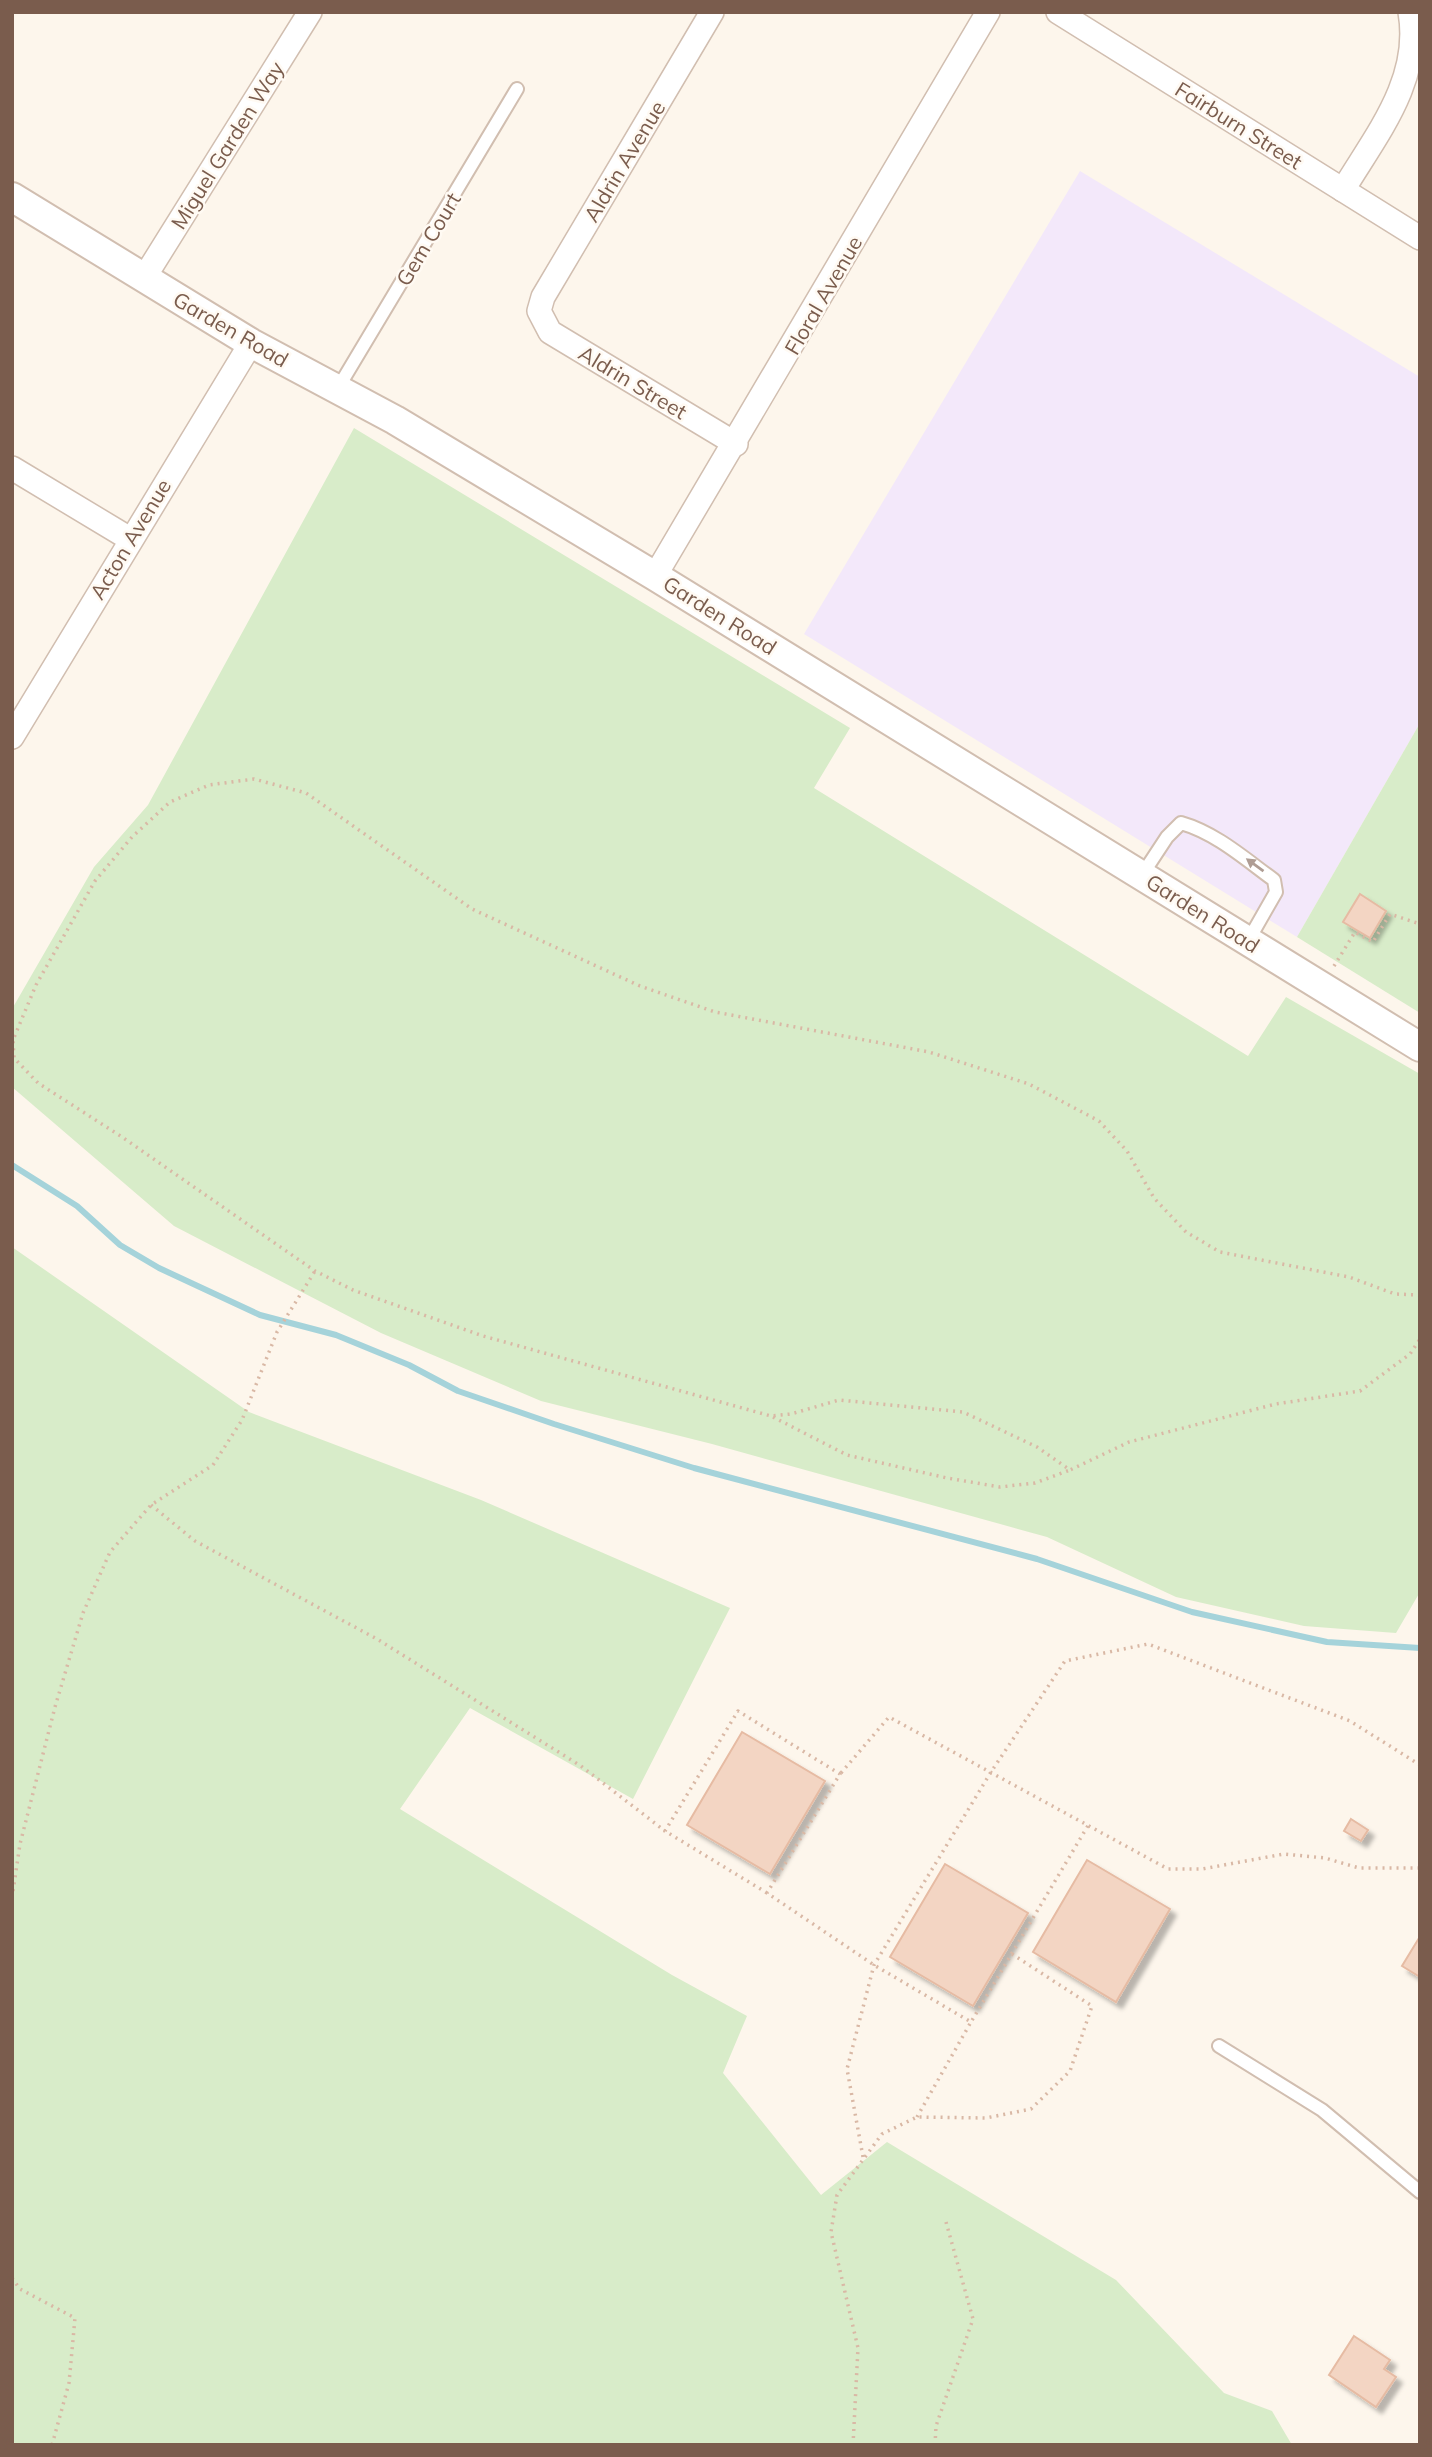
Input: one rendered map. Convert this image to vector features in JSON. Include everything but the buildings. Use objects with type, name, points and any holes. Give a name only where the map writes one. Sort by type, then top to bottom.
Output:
[{"type":"street","name":"Miguel Garden Way","points":[[144,278],[310,12]]},
{"type":"street","name":"Aldrin Avenue","points":[[539,311],[547,290],[712,12]]},
{"type":"street","name":"Floral Avenue","points":[[655,576],[736,444],[988,12]]},
{"type":"street","name":"Fairburn Street","points":[[1058,12],[1420,238]]},
{"type":"street","points":[[1343,190],[1400,93],[1408,72],[1413,41],[1410,12]]},
{"type":"street","name":"Garden Road","points":[[12,197],[251,343],[338,388],[655,576],[1420,1047]]},
{"type":"street","name":"Aldrin Street","points":[[539,311],[551,332],[736,444]]},
{"type":"street","name":"Acton Avenue","points":[[13,735],[251,343]]},
{"type":"street","points":[[12,468],[130,539]]},
{"type":"lane","name":"Gem Court","points":[[338,388],[517,89]]},
{"type":"lane","points":[[1142,876],[1167,837],[1181,823],[1196,827],[1226,845],[1274,880],[1276,892],[1248,941]]},
{"type":"lane","points":[[1219,2046],[1322,2110],[1420,2192]]},
{"type":"path","points":[[1420,1295],[1395,1294],[1349,1277],[1220,1252],[1186,1231],[1154,1198],[1127,1152],[1099,1121],[1029,1084],[929,1052],[715,1012],[640,986],[472,909],[306,793],[254,779],[209,785],[170,802],[132,837],[95,881],[36,985],[13,1040],[13,1058],[38,1083],[122,1137],[315,1271],[353,1290],[483,1336],[771,1416],[847,1455],[947,1478],[1000,1487],[1035,1483],[1129,1442],[1276,1404],[1360,1391],[1410,1354],[1420,1339]]},
{"type":"path","points":[[1321,986],[1355,932],[1373,942],[1390,914],[1420,924]]},
{"type":"path","points":[[12,1898],[20,1844],[83,1613],[110,1552],[151,1505],[213,1465],[242,1420],[277,1332],[315,1271]]},
{"type":"path","points":[[771,1416],[791,1414],[839,1399],[963,1412],[1037,1447],[1070,1470]]},
{"type":"path","points":[[151,1505],[195,1541],[377,1639],[582,1766],[665,1831],[767,1893],[874,1965],[971,2022]]},
{"type":"path","points":[[863,2157],[848,2070],[874,1965],[991,1772],[1065,1661],[1148,1644],[1350,1721],[1420,1765]]},
{"type":"path","points":[[665,1831],[738,1711],[840,1773]]},
{"type":"path","points":[[767,1893],[840,1773],[889,1717],[1168,1869],[1202,1869],[1284,1854],[1325,1858],[1359,1868],[1420,1868]]},
{"type":"path","points":[[917,2117],[1089,1824]]},
{"type":"path","points":[[853,2445],[858,2348],[831,2232],[837,2195],[882,2134],[917,2117],[986,2118],[1031,2109],[1070,2071],[1087,2030],[1093,2006],[1012,1954]]},
{"type":"path","points":[[935,2445],[936,2426],[973,2319],[946,2222]]},
{"type":"path","points":[[12,2278],[20,2289],[75,2318],[69,2383],[52,2445]]},
{"type":"shaded area","points":[[1080,171],[1420,377],[1420,723],[1297,937],[804,634]]},
{"type":"green space","points":[[354,428],[850,728],[814,788],[1248,1056],[1286,997],[1420,1074],[1420,1592],[1396,1633],[1304,1626],[1176,1597],[1047,1537],[712,1444],[541,1401],[381,1333],[174,1226],[12,1087],[12,1009],[94,867],[148,805]]},
{"type":"green space","points":[[1420,723],[1420,1013],[1297,937]]},
{"type":"green space","points":[[12,1247],[249,1412],[481,1500],[730,1608],[633,1799],[470,1708],[400,1809],[672,1975],[747,2016],[723,2073],[821,2195],[887,2142],[1116,2280],[1224,2393],[1272,2411],[1292,2445],[12,2445]]},
{"type":"waterway","points":[[12,1165],[77,1206],[120,1245],[159,1268],[260,1315],[336,1335],[409,1365],[458,1391],[554,1424],[694,1468],[1037,1559],[1192,1612],[1327,1642],[1420,1648]]}]
